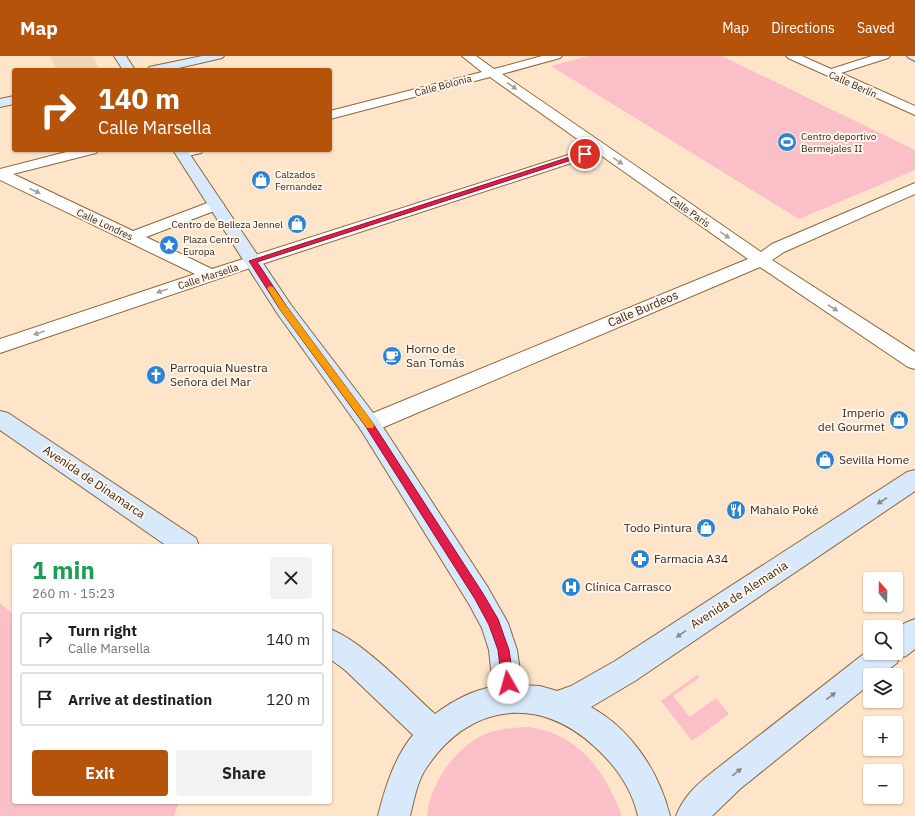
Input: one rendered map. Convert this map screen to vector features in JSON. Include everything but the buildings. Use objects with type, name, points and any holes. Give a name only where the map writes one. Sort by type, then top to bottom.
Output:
[{"type":"main road","points":[[120,56],[128,68]]},
{"type":"main road","points":[[162,68],[218,56]]},
{"type":"main road","points":[[0,103],[12,100]]},
{"type":"main road","points":[[187,152],[216,205],[252,261],[284,309],[369,424],[494,623],[503,650],[510,698]]},
{"type":"main road","name":"Avenida de Dinamarca","points":[[0,418],[184,544]]},
{"type":"main road","name":"Avenida de Alemania","points":[[560,705],[579,698],[625,671],[915,479]]},
{"type":"main road","points":[[903,641],[915,632]]},
{"type":"main road","points":[[332,643],[355,660],[434,734]]},
{"type":"main road","points":[[692,816],[708,797],[730,778],[800,720],[878,660]]},
{"type":"main road","points":[[394,816],[403,785],[416,757],[434,734],[451,720],[469,709],[489,702],[510,698],[543,700],[560,705],[584,717],[606,734],[625,756],[641,781],[654,816]]},
{"type":"street","name":"Calle París","points":[[468,56],[761,260],[915,362]]},
{"type":"street","name":"Calle Bolonia","points":[[332,114],[556,56]]},
{"type":"street","name":"Calle Berlín","points":[[792,56],[915,112]]},
{"type":"street","points":[[830,73],[884,56]]},
{"type":"street","name":"Calle Marsella","points":[[0,346],[211,274],[600,149]]},
{"type":"street","points":[[0,174],[83,152]]},
{"type":"street","name":"Calle Londres","points":[[0,174],[211,274]]},
{"type":"street","name":"Calle Burdeos","points":[[369,424],[761,260],[778,248],[915,188]]},
{"type":"street","points":[[132,237],[216,205]]},
{"type":"shaded area","points":[[50,56],[92,56],[99,68],[55,68]]},
{"type":"shaded area","name":"Centro deportivo Bermejales II","points":[[588,56],[722,56],[915,150],[915,170],[799,219],[551,66]]},
{"type":"shaded area","points":[[0,603],[12,613],[12,804],[178,804],[174,816],[0,816]]},
{"type":"shaded area","points":[[697,675],[699,678],[673,696],[690,717],[716,698],[729,714],[692,741],[661,701]]},
{"type":"shaded area","points":[[529,727],[553,733],[566,740],[587,757],[604,778],[622,816],[427,816],[429,804],[438,780],[445,769],[463,749],[483,735],[494,731]]},
{"type":"slow traffic","points":[[270,288],[370,426]]},
{"type":"place","name":"Centro deportivo Bermejales II","points":[[787,142]]},
{"type":"place","name":"Calzados Fernandez","points":[[261,180]]},
{"type":"place","name":"Centro de Belleza Jennel","points":[[297,224]]},
{"type":"place","name":"Plaza Centro Europa","points":[[169,245]]},
{"type":"place","name":"Horno de San Tomás","points":[[392,356]]},
{"type":"place","name":"Parroquia Nuestra Señora del Mar","points":[[156,375]]},
{"type":"place","name":"Imperio del Gourmet","points":[[899,420]]},
{"type":"place","name":"Sevilla Home","points":[[825,460]]},
{"type":"place","name":"Mahalo Poké","points":[[736,510]]},
{"type":"place","name":"Todo Pintura","points":[[706,528]]},
{"type":"place","name":"Farmacia A34","points":[[640,559]]},
{"type":"place","name":"Clínica Carrasco","points":[[571,587]]},
{"type":"route","points":[[508,683],[503,650],[494,623],[478,596],[369,424],[284,309],[252,261],[585,154]]}]
